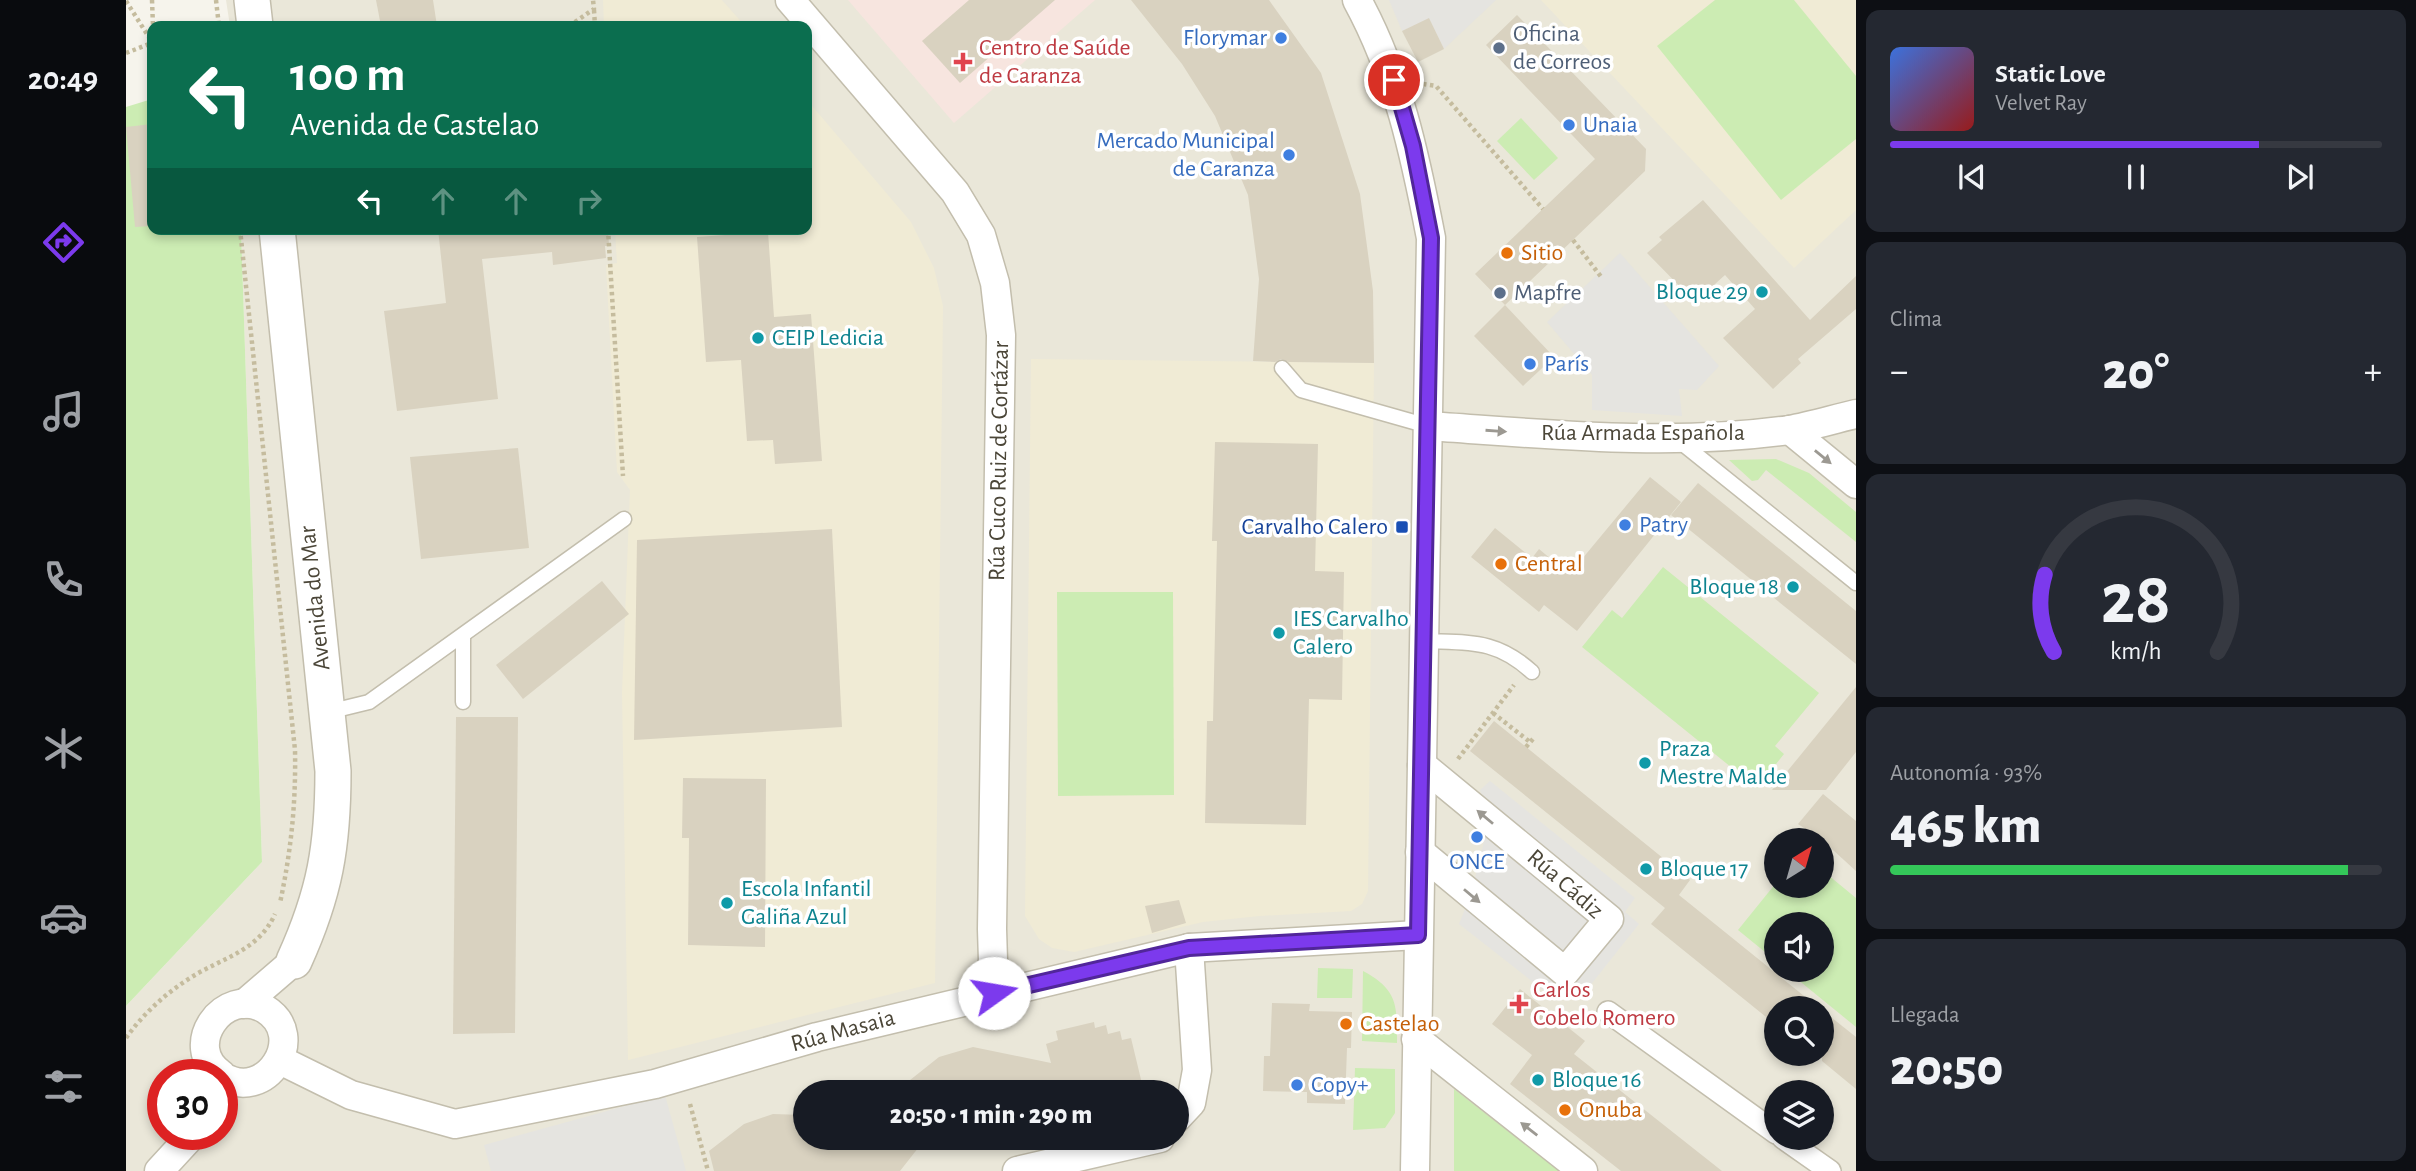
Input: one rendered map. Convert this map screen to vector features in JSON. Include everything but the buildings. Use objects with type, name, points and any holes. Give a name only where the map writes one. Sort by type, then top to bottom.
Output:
[{"type":"street","points":[[252,0],[254,21]]},
{"type":"street","name":"Rúa Cuco Ruiz de Cortázar","points":[[790,0],[808,21]]},
{"type":"street","points":[[1357,0],[1394,80],[1413,146],[1431,238],[1424,641],[1432,773],[1420,852],[1415,1171]]},
{"type":"street","name":"Rúa Cuco Ruiz de Cortázar","points":[[812,26],[955,192],[981,235],[995,283],[1002,335],[992,929],[994,993]]},
{"type":"street","name":"Avenida do Mar","points":[[277,235],[332,771],[329,860],[314,916],[294,961],[278,1023]]},
{"type":"street","name":"Rúa Armada Española","points":[[1428,426],[1675,437],[1790,430],[1856,414]]},
{"type":"street","points":[[1790,430],[1856,484]]},
{"type":"street","name":"Rúa Cádiz","points":[[1420,852],[1565,972],[1609,919],[1432,773]]},
{"type":"street","name":"Rúa Masaia","points":[[280,1060],[351,1095],[455,1124],[682,1076],[817,1037],[1189,948],[1418,935]]},
{"type":"street","points":[[1189,948],[1197,1070],[1189,1105]]},
{"type":"street","name":"Avenida do Mar","points":[[244,1004],[294,961]]},
{"type":"street","points":[[211,1059],[205,1047],[211,1022],[231,1006],[244,1004],[264,1009],[278,1023],[284,1047],[280,1060],[263,1078],[238,1079]]},
{"type":"street","points":[[1608,1012],[1764,1124]]},
{"type":"street","points":[[1416,1039],[1583,1171]]},
{"type":"street","points":[[157,1171],[168,1150]]},
{"type":"street","points":[[157,1171],[177,1150]]},
{"type":"street","points":[[1017,1171],[1108,1150]]},
{"type":"street","points":[[1800,1150],[1830,1171]]},
{"type":"lane","points":[[1282,368],[1301,390],[1428,426]]},
{"type":"lane","points":[[1675,437],[1856,583]]},
{"type":"lane","points":[[326,712],[369,702],[463,638],[624,519]]},
{"type":"lane","points":[[463,638],[463,702]]},
{"type":"lane","points":[[1424,641],[1487,643],[1509,653],[1530,670]]},
{"type":"path","points":[[152,0],[153,21]]},
{"type":"path","points":[[216,0],[218,21]]},
{"type":"path","points":[[593,0],[595,21]]},
{"type":"path","points":[[126,1],[147,35]]},
{"type":"path","points":[[576,21],[594,9]]},
{"type":"path","points":[[126,53],[147,45]]},
{"type":"path","points":[[1394,80],[1436,86],[1543,209]]},
{"type":"path","points":[[126,1038],[170,991],[191,977],[240,954],[258,939],[271,924],[279,906],[292,848],[296,798],[295,750],[241,235]]},
{"type":"path","points":[[608,235],[623,476]]},
{"type":"path","points":[[1573,240],[1602,278]]},
{"type":"path","points":[[1432,773],[1493,713],[1530,670]]},
{"type":"path","points":[[1493,713],[1532,740],[1526,747]]},
{"type":"path","points":[[682,1076],[708,1171]]},
{"type":"shaded area","points":[[226,0],[1856,0],[1856,1171],[126,1171],[126,1006],[262,862],[241,235],[812,235],[812,21],[229,21]]},
{"type":"shaded area","points":[[603,0],[722,0],[741,21],[604,21]]},
{"type":"shaded area","name":"Centro de Saúde de Caranza","points":[[848,0],[1095,0],[954,123]]},
{"type":"shaded area","points":[[1389,0],[1496,0],[1444,49],[1429,19],[1402,31]]},
{"type":"shaded area","points":[[1541,0],[1856,0],[1856,210],[1794,268]]},
{"type":"shaded area","points":[[812,106],[911,222],[934,268],[943,306],[935,983],[628,1060],[622,692],[630,490],[617,472],[606,265],[617,263],[615,235],[812,235]]},
{"type":"shaded area","points":[[1620,253],[1719,366],[1697,390],[1679,389],[1682,416],[1592,410],[1592,375],[1547,322]]},
{"type":"shaded area","points":[[1031,359],[1374,363],[1368,891],[1362,904],[1351,911],[1203,922],[1074,952],[1052,948],[1039,939],[1025,916]]},
{"type":"shaded area","points":[[1490,781],[1635,898],[1625,912],[1639,924],[1581,997],[1567,986],[1556,1000],[1459,924],[1471,894],[1489,821],[1480,790]]},
{"type":"shaded area","points":[[665,1095],[686,1171],[491,1171],[484,1145]]},
{"type":"green space","points":[[1715,0],[1794,0],[1856,76],[1856,139],[1781,200],[1657,46]]},
{"type":"green space","points":[[147,101],[147,235],[241,235],[262,862],[126,1006],[126,107]]},
{"type":"green space","points":[[1521,118],[1558,158],[1534,180],[1497,141]]},
{"type":"green space","points":[[1776,459],[1809,473],[1856,512],[1856,542],[1766,470],[1758,480],[1752,481],[1729,460]]},
{"type":"green space","points":[[1663,567],[1819,693],[1775,746],[1784,754],[1757,788],[1582,647],[1612,610],[1622,618]]},
{"type":"green space","points":[[1057,592],[1173,592],[1174,795],[1058,796]]},
{"type":"green space","points":[[1834,880],[1856,898],[1856,1027],[1834,1009],[1834,996],[1818,996],[1801,982],[1834,982],[1834,912],[1764,912],[1764,951],[1738,930],[1764,898],[1834,898]]},
{"type":"green space","points":[[1318,968],[1353,969],[1352,998],[1317,998]]},
{"type":"green space","points":[[1363,971],[1384,985],[1394,1001],[1397,1043],[1362,1041]]},
{"type":"green space","points":[[1355,1068],[1395,1069],[1395,1113],[1385,1128],[1353,1130]]},
{"type":"green space","points":[[1454,1089],[1559,1171],[1454,1171]]},
{"type":"place","name":"Florymar","points":[[1281,38]]},
{"type":"place","name":"Oficina de Correos","points":[[1499,48]]},
{"type":"place","name":"Centro de Saúde de Caranza","points":[[963,62]]},
{"type":"place","name":"Unaia","points":[[1569,125]]},
{"type":"place","name":"Mercado Municipal de Caranza","points":[[1289,155]]},
{"type":"place","name":"Sitio","points":[[1507,253]]},
{"type":"place","name":"Bloque 29","points":[[1762,292]]},
{"type":"place","name":"Mapfre","points":[[1500,293]]},
{"type":"place","name":"CEIP Ledicia","points":[[758,338]]},
{"type":"place","name":"París","points":[[1530,364]]},
{"type":"place","name":"Patry","points":[[1625,525]]},
{"type":"place","name":"Carvalho Calero","points":[[1402,527]]},
{"type":"place","name":"Central","points":[[1501,564]]},
{"type":"place","name":"Bloque 18","points":[[1793,587]]},
{"type":"place","name":"IES Carvalho Calero","points":[[1279,633]]},
{"type":"place","name":"Praza Mestre Malde","points":[[1645,763]]},
{"type":"place","name":"ONCE","points":[[1477,837]]},
{"type":"place","name":"Bloque 17","points":[[1646,869]]},
{"type":"place","name":"Escola Infantil Galiña Azul","points":[[727,903]]},
{"type":"place","name":"Carlos Cobelo Romero","points":[[1519,1004]]},
{"type":"place","name":"Castelao","points":[[1346,1024]]},
{"type":"place","name":"Bloque 16","points":[[1538,1080]]},
{"type":"place","name":"Copy+","points":[[1297,1085]]},
{"type":"place","name":"Onuba","points":[[1565,1110]]},
{"type":"route","points":[[994,993],[1189,948],[1418,935],[1431,238],[1413,146],[1394,80]]}]
